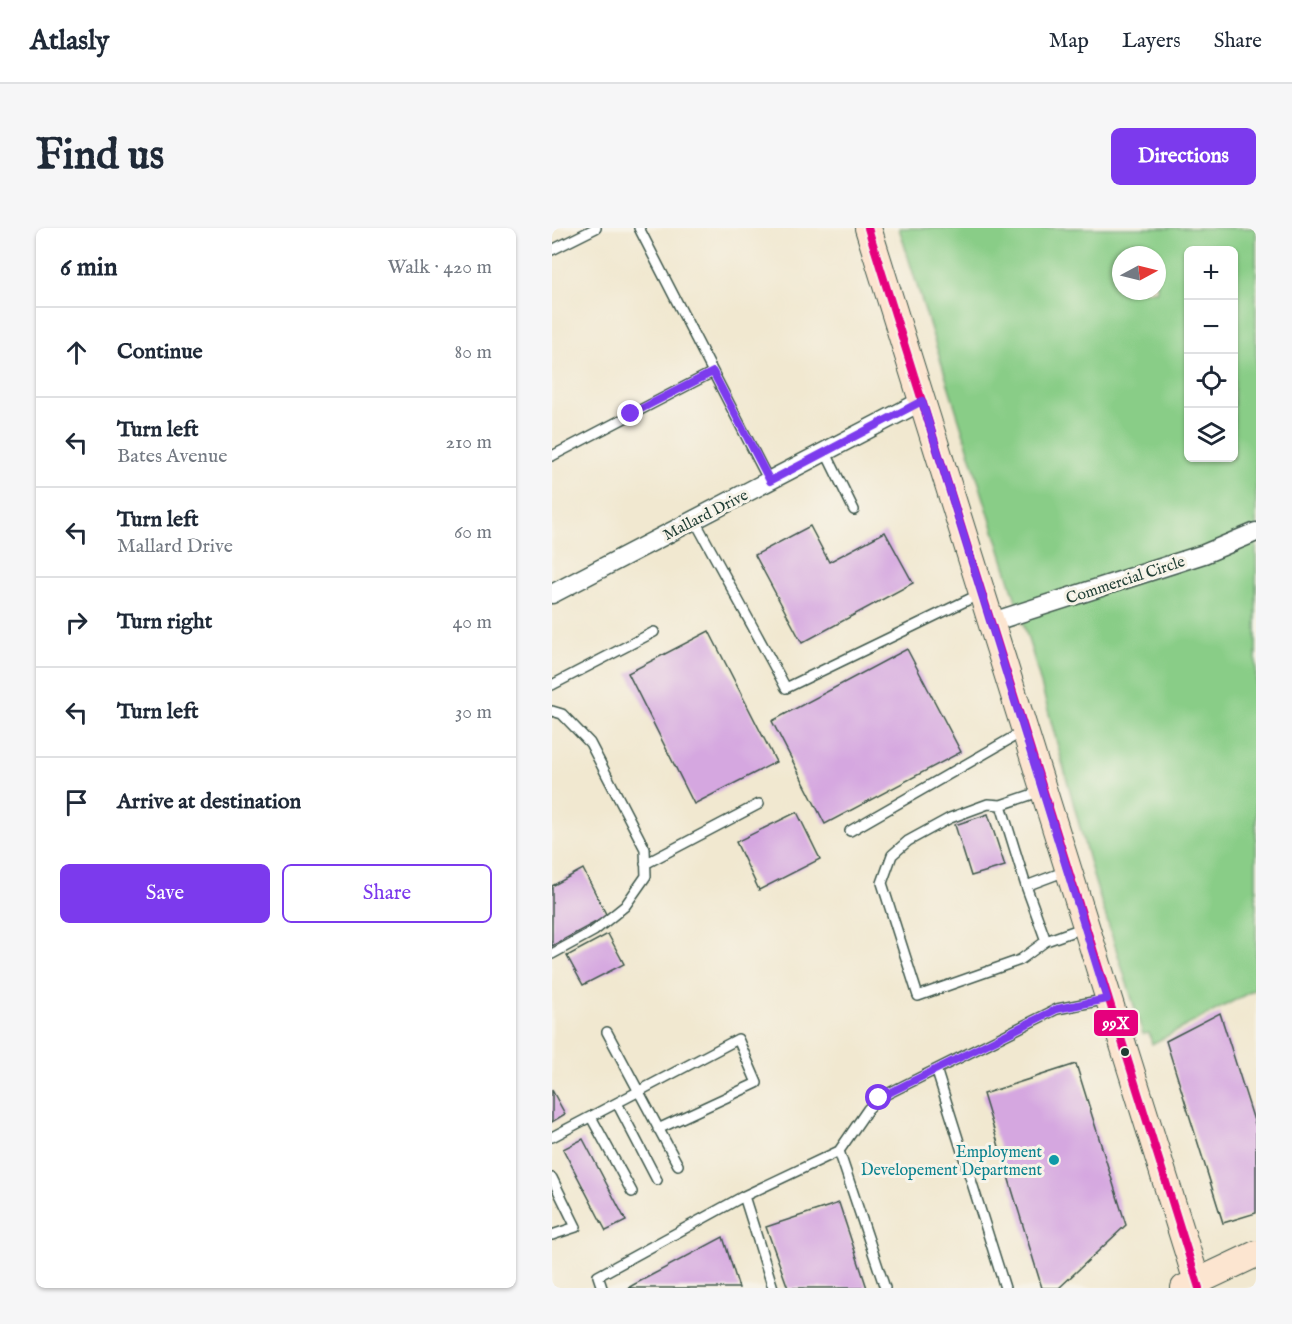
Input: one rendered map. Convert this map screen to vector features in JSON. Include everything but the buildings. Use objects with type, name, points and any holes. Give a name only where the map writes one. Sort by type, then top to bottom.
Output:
[{"type":"street","points":[[868,228],[1045,790],[1067,871],[1193,1286],[1256,1254]]},
{"type":"street","name":"Mallard Drive","points":[[552,594],[922,401]]},
{"type":"street","name":"Commercial Circle","points":[[992,622],[1204,554],[1256,532]]},
{"type":"lane","points":[[552,250],[596,228]]},
{"type":"lane","points":[[639,228],[770,481]]},
{"type":"lane","points":[[552,456],[713,372]]},
{"type":"lane","points":[[825,451],[854,510]]},
{"type":"lane","points":[[694,519],[786,688],[983,592]]},
{"type":"lane","points":[[552,685],[654,632]]},
{"type":"lane","points":[[552,711],[562,714],[590,743],[645,849],[646,876],[625,906],[594,931],[552,954]]},
{"type":"lane","points":[[850,831],[975,762],[1026,730]]},
{"type":"lane","points":[[1045,790],[1001,805],[988,804],[950,818],[908,841],[892,855],[882,883],[918,996],[1020,960],[1046,941],[1085,927]]},
{"type":"lane","points":[[645,864],[759,804]]},
{"type":"lane","points":[[1001,805],[1046,941]]},
{"type":"lane","points":[[1026,886],[1067,871]]},
{"type":"lane","points":[[602,1288],[598,1276],[744,1196],[840,1151],[868,1109],[879,1098],[937,1072],[1057,1009],[1107,999]]},
{"type":"lane","points":[[607,1032],[678,1165]]},
{"type":"lane","points":[[552,1137],[738,1039],[756,1083],[658,1129]]},
{"type":"lane","points":[[937,1072],[1005,1288]]},
{"type":"lane","points":[[617,1103],[657,1180]]},
{"type":"lane","points":[[591,1117],[632,1192]]},
{"type":"lane","points":[[840,1151],[885,1288]]},
{"type":"lane","points":[[552,1178],[576,1227],[552,1235]]},
{"type":"lane","points":[[744,1196],[773,1288]]},
{"type":"green space","points":[[899,228],[1256,228],[1256,989],[1152,1044],[1149,1033],[1143,1034],[1094,879],[1033,655]]},
{"type":"transit line","name":"99X","points":[[868,228],[1199,1288]]},
{"type":"place","name":"Employment Developement Department","points":[[1054,1160]]},
{"type":"route","points":[[631,414],[713,372],[770,481],[922,401],[1045,790],[1067,871],[1107,999],[1057,1009],[937,1072],[879,1098]]}]
